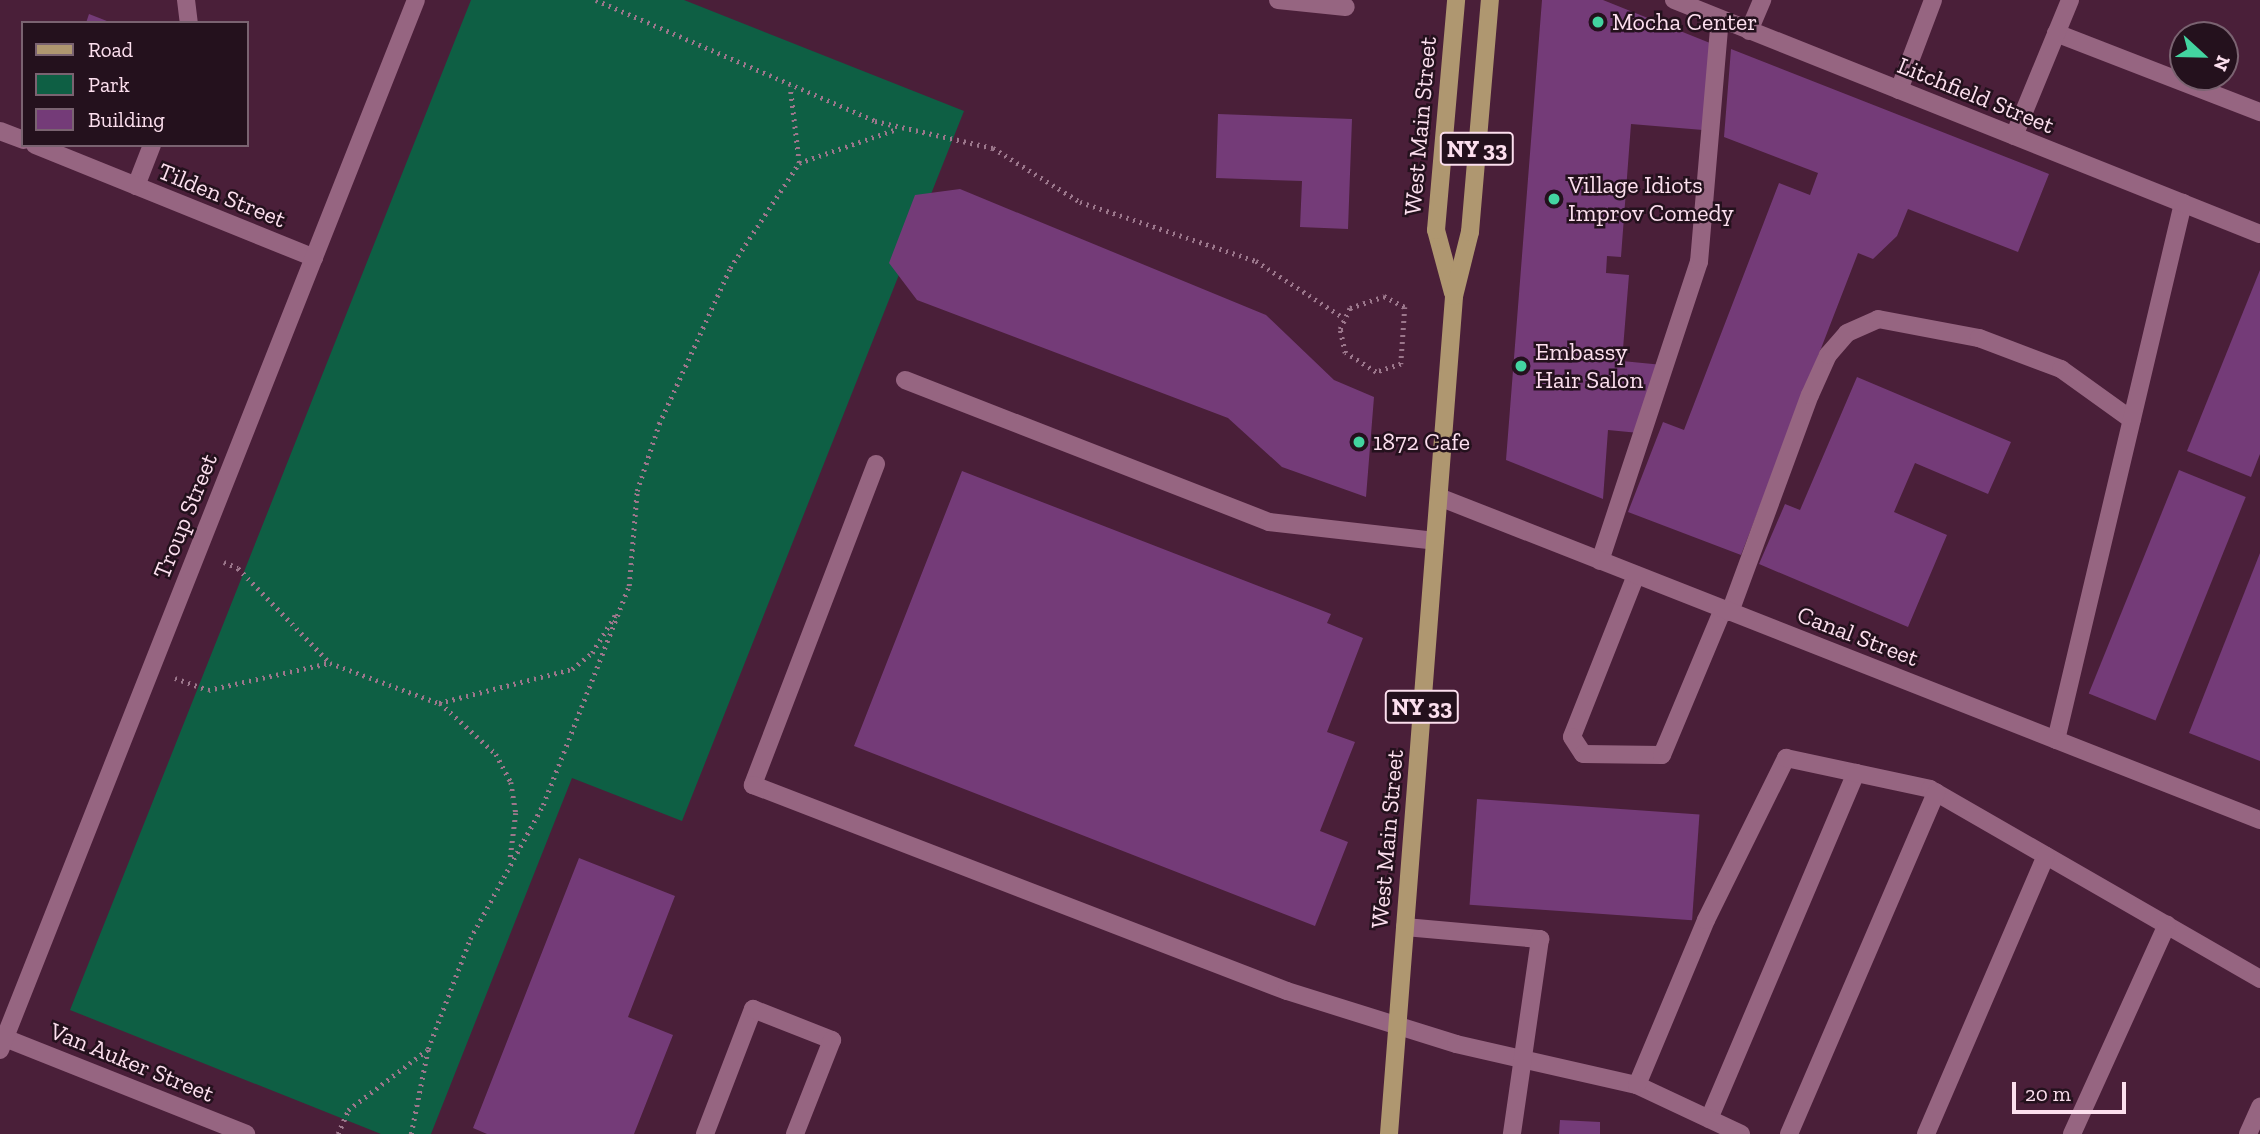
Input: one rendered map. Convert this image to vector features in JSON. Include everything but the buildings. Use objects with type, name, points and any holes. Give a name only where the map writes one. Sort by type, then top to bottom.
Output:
[{"type":"main road","name":"West Main Street","points":[[1454,296],[1436,230],[1456,0]]},
{"type":"main road","name":"West Main Street","points":[[1389,1134],[1454,296],[1470,232],[1490,0]]},
{"type":"street","points":[[186,0],[189,21]]},
{"type":"street","name":"Troup Street","points":[[2,1041],[416,0]]},
{"type":"street","points":[[1278,0],[1346,7]]},
{"type":"street","points":[[1749,31],[1762,0]]},
{"type":"street","points":[[1899,90],[1933,0]]},
{"type":"street","points":[[2014,136],[2070,0]]},
{"type":"street","name":"Litchfield Street","points":[[1678,1],[2260,234]]},
{"type":"street","points":[[1601,561],[1699,262],[1720,19]]},
{"type":"street","points":[[2056,33],[2260,112]]},
{"type":"street","points":[[0,131],[21,139]]},
{"type":"street","name":"Tilden Street","points":[[40,147],[314,258]]},
{"type":"street","points":[[136,186],[151,147]]},
{"type":"street","points":[[2056,740],[2183,203]]},
{"type":"street","points":[[1636,575],[1572,737],[1583,754],[1662,755],[1726,610],[1810,395],[1828,355],[1847,333],[1878,319],[1979,338],[2061,369],[2132,420]]},
{"type":"street","points":[[905,380],[1269,522],[1435,541]]},
{"type":"street","points":[[876,464],[753,785],[1287,991],[1398,1026],[1522,1060],[1637,1085],[1741,1134]]},
{"type":"street","name":"Canal Street","points":[[1439,497],[2260,820]]},
{"type":"street","points":[[1637,1085],[1706,920],[1786,758],[1936,792],[2260,979]]},
{"type":"street","points":[[1709,1119],[1856,773]]},
{"type":"street","points":[[1789,1134],[1936,792]]},
{"type":"street","points":[[1926,1134],[2046,856]]},
{"type":"street","points":[[2073,1134],[2167,925]]},
{"type":"street","points":[[1405,928],[1540,939],[1512,1134]]},
{"type":"street","points":[[705,1134],[753,1009],[832,1040],[795,1134]]},
{"type":"street","name":"Van Auker Street","points":[[2,1041],[246,1134]]},
{"type":"street","points":[[2248,1134],[2260,1107]]},
{"type":"path","points":[[596,0],[729,54],[790,88],[898,129],[993,148],[1080,202],[1256,261],[1344,318]]},
{"type":"path","points":[[790,88],[799,163]]},
{"type":"path","points":[[411,1134],[428,1049],[470,939],[543,805],[623,602],[637,491],[659,424],[730,268],[799,163],[898,129]]},
{"type":"path","points":[[1371,296],[1405,307],[1401,364],[1376,372],[1353,362],[1341,342],[1344,318],[1371,296]]},
{"type":"path","points":[[198,552],[238,568],[330,663],[439,703],[496,754],[511,782],[516,813],[509,864]]},
{"type":"path","points":[[439,703],[572,669],[592,653],[623,602]]},
{"type":"path","points":[[151,669],[208,690],[330,663]]},
{"type":"path","points":[[338,1134],[348,1110],[428,1049]]},
{"type":"green space","points":[[471,0],[684,0],[964,111],[682,821],[572,778],[431,1134],[381,1134],[70,1010]]},
{"type":"place","name":"Mocha Center","points":[[1598,22]]},
{"type":"place","name":"Village Idiots Improv Comedy","points":[[1554,199]]},
{"type":"place","name":"Embassy Hair Salon","points":[[1521,366]]},
{"type":"place","name":"1872 Cafe","points":[[1359,442]]}]
